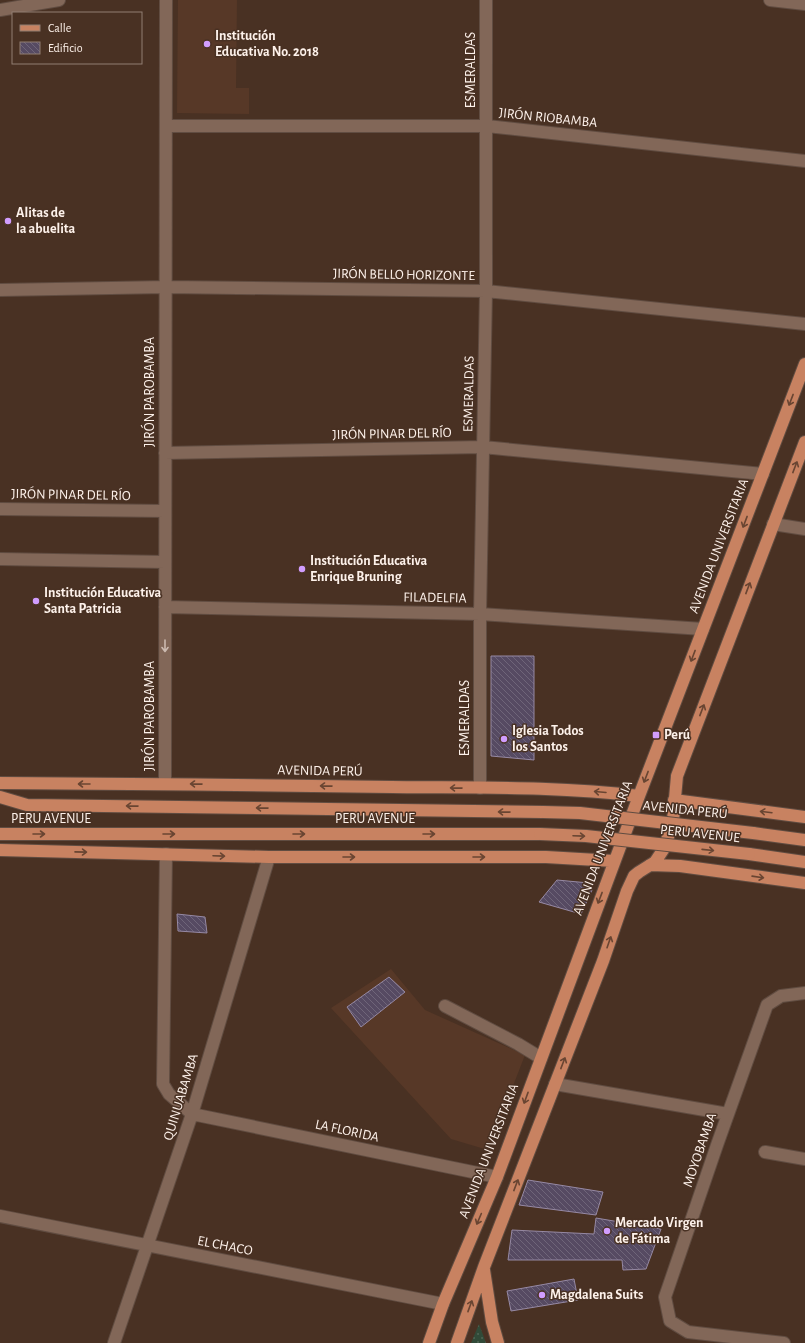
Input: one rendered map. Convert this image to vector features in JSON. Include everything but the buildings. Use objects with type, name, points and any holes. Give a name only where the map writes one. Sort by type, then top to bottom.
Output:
[{"type":"main road","name":"AVENIDA UNIVERSITARIA","points":[[429,1343],[443,1304],[496,1177],[614,861],[805,364]]},
{"type":"main road","points":[[457,1343],[484,1267],[602,961],[627,891],[634,876],[655,862],[660,856],[668,837],[673,820],[674,800],[678,776],[805,442]]},
{"type":"main road","name":"AVENIDA PERÚ","points":[[0,783],[579,790],[639,796]]},
{"type":"main road","name":"PERU AVENUE","points":[[0,797],[27,805],[542,812]]},
{"type":"main road","name":"PERU AVENUE","points":[[674,800],[805,817]]},
{"type":"main road","name":"AVENIDA PERÚ","points":[[542,812],[580,813],[753,833]]},
{"type":"main road","name":"PERU AVENUE","points":[[753,833],[805,840]]},
{"type":"main road","name":"PERU AVENUE","points":[[0,834],[540,834],[586,836],[749,854],[805,862]]},
{"type":"main road","points":[[0,850],[269,857],[546,857],[614,861]]},
{"type":"main road","points":[[650,865],[680,866],[805,883]]},
{"type":"main road","points":[[484,1267],[492,1322],[498,1343]]},
{"type":"street","points":[[0,10],[59,0]]},
{"type":"street","name":"JIRÓN PAROBAMBA","points":[[164,784],[166,0]]},
{"type":"street","name":"ESMERALDAS","points":[[480,788],[480,614],[486,291],[486,0]]},
{"type":"street","points":[[770,0],[805,4]]},
{"type":"street","name":"JIRÓN RIOBAMBA","points":[[166,126],[487,126],[805,161]]},
{"type":"street","name":"JIRÓN BELLO HORIZONTE","points":[[0,290],[166,287],[486,291],[805,324]]},
{"type":"street","name":"JIRÓN PINAR DEL RÍO","points":[[165,453],[483,447],[763,474]]},
{"type":"street","name":"JIRÓN PINAR DEL RÍO","points":[[0,509],[165,511]]},
{"type":"street","points":[[773,524],[805,529]]},
{"type":"street","points":[[0,559],[165,562]]},
{"type":"street","name":"FILADELFIA","points":[[165,607],[480,614],[703,630]]},
{"type":"street","points":[[166,854],[163,1084],[168,1094],[192,1114]]},
{"type":"street","name":"QUINUABAMBA","points":[[114,1343],[192,1114],[269,857]]},
{"type":"street","name":"MOYOBAMBA","points":[[784,1343],[688,1332],[670,1321],[665,1297],[767,1005],[781,996],[803,993]]},
{"type":"street","points":[[444,1006],[518,1044],[541,1058]]},
{"type":"street","points":[[555,1084],[728,1114]]},
{"type":"street","name":"LA FLORIDA","points":[[192,1114],[496,1177]]},
{"type":"street","points":[[765,1152],[805,1159]]},
{"type":"street","name":"EL CHACO","points":[[0,1216],[443,1304]]},
{"type":"shaded area","name":"Institución Educativa No. 2018","points":[[178,0],[237,0],[236,88],[249,88],[249,114],[177,113]]},
{"type":"shaded area","points":[[391,969],[425,1010],[525,1055],[488,1150],[451,1139],[331,1008]]},
{"type":"green space","points":[[479,1324],[486,1343],[471,1343]]},
{"type":"place","name":"Institución Educativa No. 2018","points":[[207,44]]},
{"type":"place","name":"Alitas de la abuelita","points":[[8,221]]},
{"type":"place","name":"Institución Educativa Enrique Bruning","points":[[302,569]]},
{"type":"place","name":"Institución Educativa Santa Patricia","points":[[36,601]]},
{"type":"place","name":"Perú","points":[[656,735]]},
{"type":"place","name":"Iglesia Todos los Santos","points":[[504,739]]},
{"type":"place","name":"Mercado Virgen de Fátima","points":[[607,1231]]},
{"type":"place","name":"Magdalena Suits","points":[[542,1295]]}]
